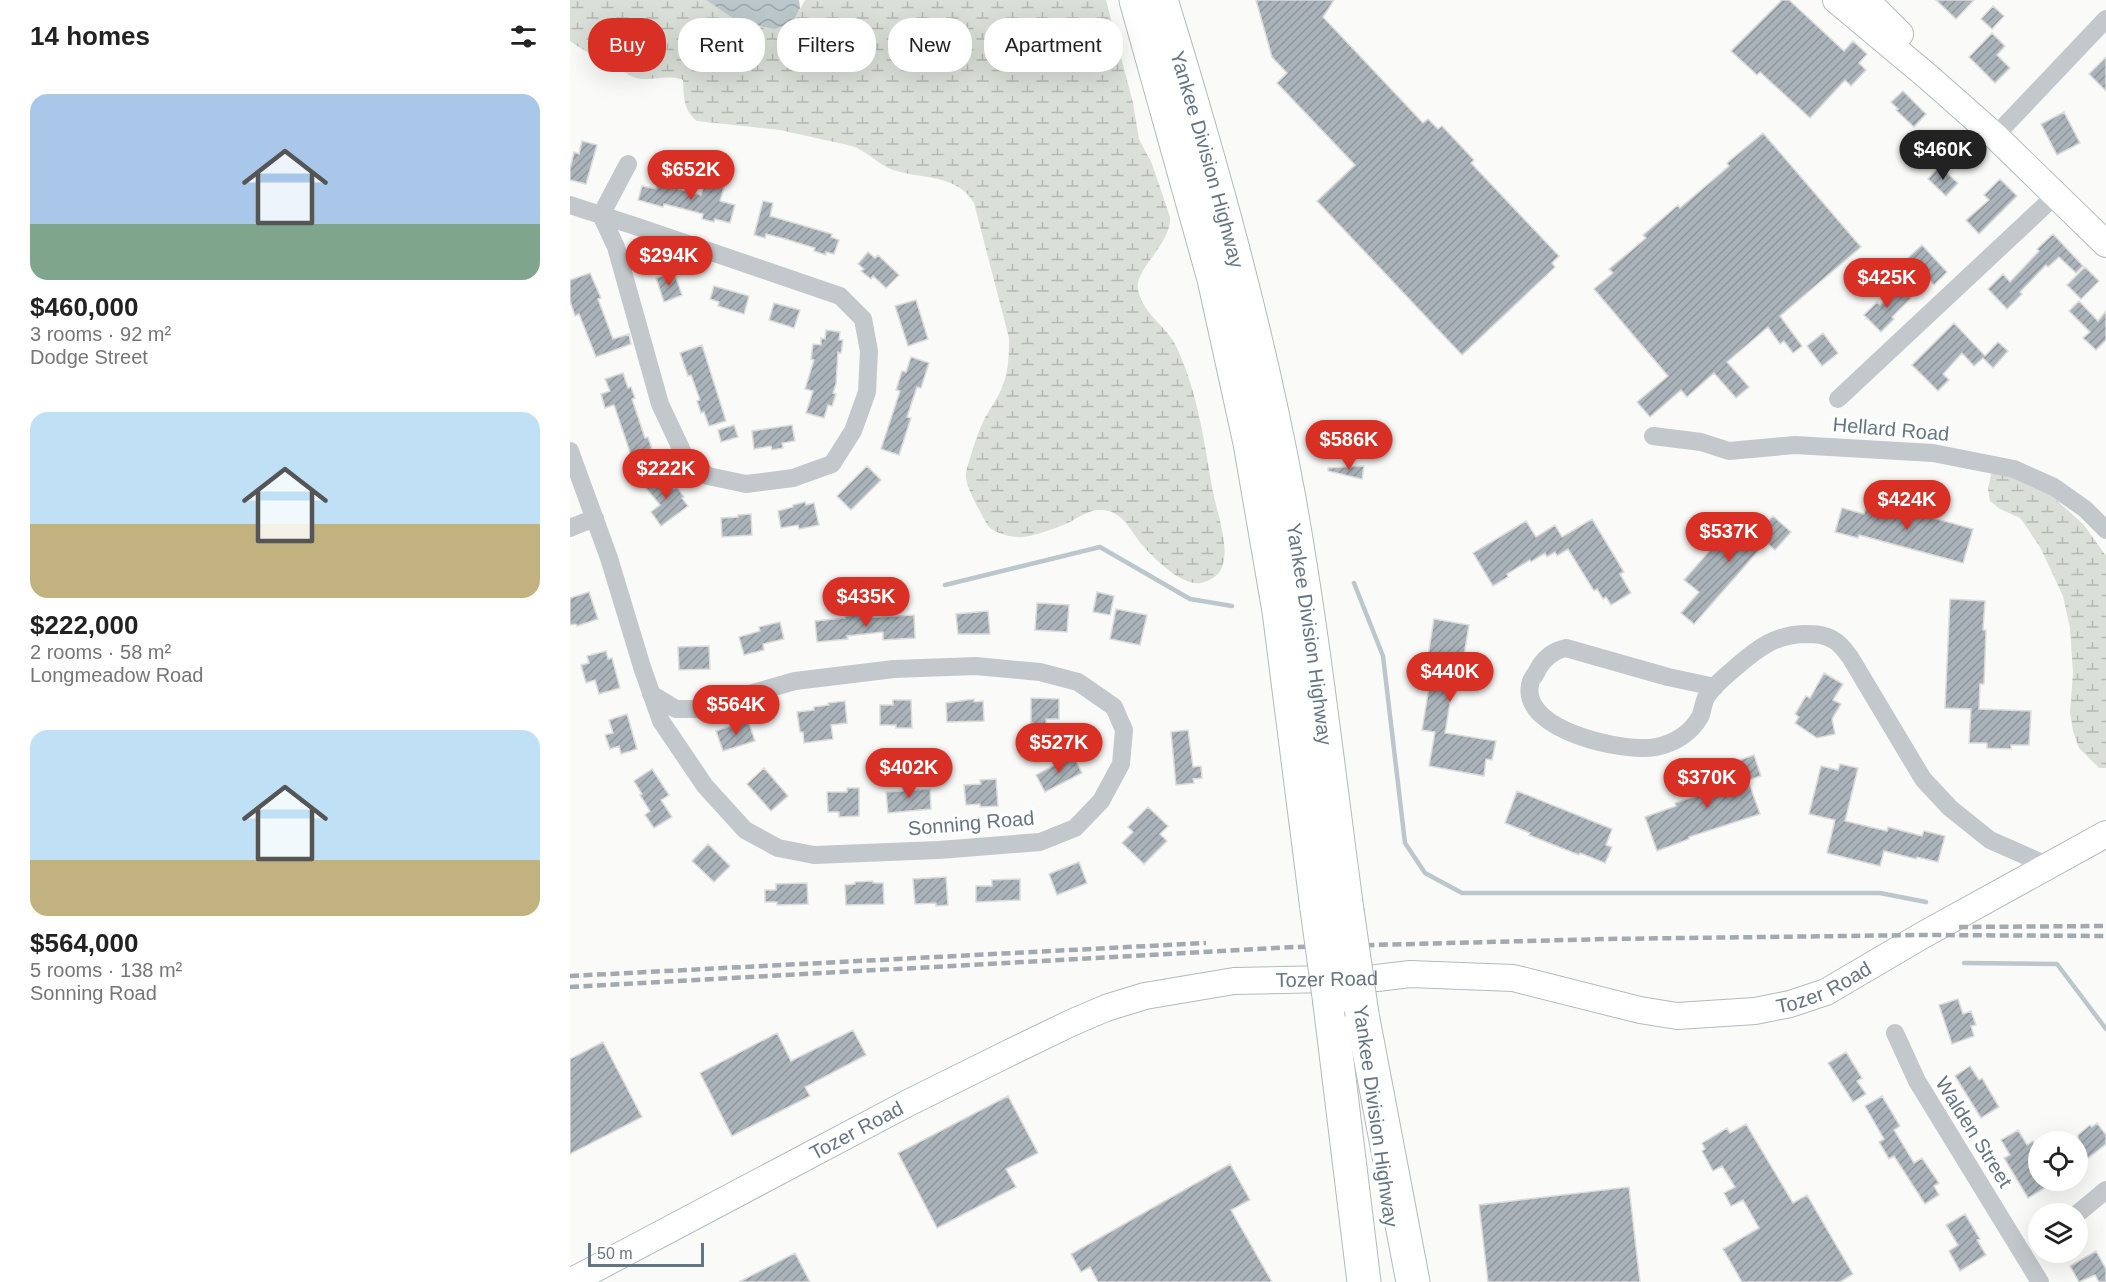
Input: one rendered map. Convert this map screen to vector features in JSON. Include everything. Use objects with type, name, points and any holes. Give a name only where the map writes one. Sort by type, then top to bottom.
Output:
[{"type":"highway","name":"Yankee Division Highway","points":[[1136,0],[1214,279],[1250,443],[1332,910],[1362,1014],[1399,1282]]},
{"type":"highway","name":"Yankee Division Highway","points":[[1161,0],[1239,266],[1285,481],[1306,609],[1332,910],[1330,1004],[1364,1282]]},
{"type":"highway","points":[[1165,0],[1174,44]]},
{"type":"highway","points":[[1362,1014],[1413,1282]]},
{"type":"main road","points":[[1836,0],[1995,136],[2106,244]]},
{"type":"main road","points":[[1866,0],[1921,55],[1995,136]]},
{"type":"main road","name":"Tozer Road","points":[[570,1282],[985,1065],[1071,1023],[1106,1008],[1145,996],[1234,981],[1377,978],[1410,974],[1513,978],[1640,1010],[1677,1016],[1755,1011],[1790,1004],[1826,992],[1923,935],[2106,834]]},
{"type":"street","points":[[1995,136],[2106,19]]},
{"type":"street","points":[[601,215],[628,164]]},
{"type":"street","points":[[1838,399],[2056,195]]},
{"type":"street","points":[[570,206],[601,215],[840,296],[863,319],[869,351],[867,392],[853,431],[832,464],[794,478],[746,484],[708,476],[684,455],[660,404],[616,246],[601,215]]},
{"type":"street","name":"Hellard Road","points":[[1653,436],[1701,442],[1730,451],[1795,445],[1933,453],[2014,469],[2054,487],[2085,509],[2106,530]]},
{"type":"street","name":"Sonning Road","points":[[570,451],[595,518],[651,694],[661,721],[699,777],[745,830],[778,848],[814,855],[939,850],[1040,842],[1075,828],[1101,801],[1121,764],[1124,730],[1114,707],[1078,682],[1040,672],[976,666],[894,669],[795,681],[696,709],[676,709],[651,694]]},
{"type":"street","points":[[570,528],[595,518]]},
{"type":"street","points":[[1715,687],[1668,677],[1566,648],[1553,651],[1538,669],[1530,685],[1531,700],[1542,716],[1560,727],[1587,739],[1645,749],[1670,744],[1689,732],[1700,716],[1707,696],[1760,647],[1783,636],[1821,634],[1836,641],[1856,667],[1923,779],[1950,808],[1990,840],[2049,866]]},
{"type":"street","name":"Walden Street","points":[[1895,1033],[1917,1082],[2028,1245]]},
{"type":"street","points":[[2088,1205],[2106,1190]]},
{"type":"street","name":"Walden Street","points":[[2035,1263],[2040,1282]]},
{"type":"green space","points":[[570,0],[730,0],[782,17],[799,11],[805,0],[1106,0],[1111,18],[984,18],[984,72],[1123,72],[1123,65],[1139,139],[1152,164],[1170,217],[1165,237],[1142,273],[1138,281],[1138,289],[1144,305],[1175,344],[1195,398],[1224,540],[1224,559],[1219,573],[1201,583],[1193,583],[1177,576],[1147,551],[1120,517],[1107,511],[1092,511],[1053,529],[1023,537],[1001,534],[987,524],[970,492],[966,473],[985,417],[1004,382],[1008,366],[1009,338],[974,203],[967,194],[948,182],[893,170],[852,146],[780,130],[697,121],[687,108],[683,80],[677,78],[644,79],[625,72],[666,72],[666,18],[588,18],[588,52],[570,41]]},
{"type":"green space","points":[[1999,471],[2051,495],[2084,525],[2106,556],[2106,768],[2099,768],[2079,748],[2073,731],[2070,712],[2073,673],[2070,628],[2063,596],[2041,549],[2020,518],[2000,509],[1990,501],[1988,489],[1991,474]]},
{"type":"water","points":[[706,0],[799,0],[800,8],[795,18],[777,18],[777,28],[775,29],[765,27],[765,18],[733,18]]},
{"type":"building","points":[[1256,0],[1334,0],[1323,17],[1423,123],[1428,119],[1438,129],[1442,126],[1474,160],[1471,163],[1559,256],[1552,263],[1555,267],[1462,355],[1317,201],[1355,165],[1277,83],[1287,73],[1272,57]]},
{"type":"building","points":[[1782,0],[1789,0],[1844,51],[1853,41],[1867,54],[1859,63],[1866,70],[1851,86],[1845,80],[1810,118],[1760,72],[1757,75],[1731,51]]},
{"type":"building","points":[[1936,0],[1974,0],[1956,19]]},
{"type":"building","points":[[1993,6],[2004,16],[1992,29],[1981,19]]},
{"type":"building","points":[[1992,33],[2005,46],[1997,55],[2010,68],[1995,83],[1969,57]]},
{"type":"building","points":[[2106,57],[2106,91],[2089,74]]},
{"type":"building","points":[[1903,91],[1926,114],[1914,127],[1891,102]]},
{"type":"building","points":[[2064,112],[2080,143],[2057,155],[2041,124]]},
{"type":"building","points":[[1951,131],[1970,149],[1957,163],[1938,146]]},
{"type":"building","points":[[1763,133],[1861,247],[1780,316],[1802,346],[1793,353],[1784,341],[1780,344],[1768,327],[1727,362],[1749,387],[1736,398],[1714,373],[1687,397],[1681,390],[1650,417],[1637,402],[1668,376],[1594,289],[1613,273],[1609,269],[1646,238],[1643,235],[1678,205],[1680,208],[1729,166],[1727,163]]},
{"type":"building","points":[[582,141],[597,145],[586,184],[570,180],[574,152],[579,154]]},
{"type":"building","points":[[1939,166],[1958,183],[1946,196],[1928,179]]},
{"type":"building","points":[[2000,179],[2017,196],[1979,234],[1966,220],[1989,200],[1984,195]]},
{"type":"building","points":[[705,182],[724,187],[720,201],[735,205],[730,223],[715,219],[714,222],[702,219],[703,214],[638,200],[642,186],[656,189],[658,183],[701,195]]},
{"type":"building","points":[[763,201],[773,203],[770,216],[832,234],[831,237],[839,240],[834,254],[826,252],[826,255],[814,251],[815,248],[766,234],[765,238],[754,235]]},
{"type":"building","points":[[2053,234],[2083,266],[2076,273],[2059,257],[2048,267],[2046,265],[2007,309],[1988,289],[2003,274],[2010,282],[2039,251],[2037,249]]},
{"type":"building","points":[[1922,245],[1947,272],[1934,285],[1908,258]]},
{"type":"building","points":[[868,252],[875,258],[878,255],[899,275],[886,288],[873,276],[871,279],[861,271],[864,269],[858,264]]},
{"type":"building","points":[[2085,267],[2099,281],[2081,299],[2067,285]]},
{"type":"building","points":[[674,272],[682,295],[664,302],[656,278]]},
{"type":"building","points":[[590,273],[601,298],[598,299],[613,339],[629,334],[631,344],[596,357],[579,314],[575,316],[570,301],[570,280]]},
{"type":"building","points":[[714,286],[749,296],[744,314],[718,306],[719,302],[710,299]]},
{"type":"building","points":[[1900,286],[1911,298],[1881,332],[1864,315],[1877,302],[1880,305]]},
{"type":"building","points":[[916,300],[928,339],[908,346],[895,306]]},
{"type":"building","points":[[2079,301],[2098,321],[2106,311],[2106,340],[2096,350],[2083,338],[2090,332],[2069,311]]},
{"type":"building","points":[[774,303],[800,310],[794,328],[769,320]]},
{"type":"building","points":[[1954,323],[1985,356],[1998,342],[2008,351],[1993,368],[1983,358],[1974,366],[1962,353],[1943,374],[1949,380],[1938,391],[1912,365]]},
{"type":"building","points":[[826,330],[840,332],[839,340],[843,340],[841,353],[838,352],[836,384],[833,393],[836,394],[832,406],[828,405],[824,418],[806,413],[813,391],[805,389],[814,360],[811,359],[813,344],[821,345],[821,338],[825,339]]},
{"type":"building","points":[[1823,333],[1838,353],[1822,366],[1807,346]]},
{"type":"building","points":[[702,345],[726,421],[709,426],[704,412],[701,413],[697,401],[700,400],[680,353]]},
{"type":"building","points":[[911,357],[929,363],[921,388],[917,387],[907,417],[911,418],[899,455],[881,449],[900,391],[896,390],[902,371],[906,372]]},
{"type":"building","points":[[623,373],[628,388],[631,387],[635,398],[632,399],[645,438],[648,437],[652,449],[631,455],[614,405],[605,408],[601,394],[610,391],[605,379]]},
{"type":"building","points":[[734,425],[738,437],[721,442],[718,430]]},
{"type":"building","points":[[792,425],[795,441],[782,443],[783,448],[772,450],[771,446],[754,449],[752,431]]},
{"type":"building","points":[[867,466],[881,480],[851,510],[837,496]]},
{"type":"building","points":[[1364,466],[1362,479],[1328,471],[1328,468]]},
{"type":"building","points":[[663,475],[674,489],[677,487],[688,506],[661,526],[651,512],[660,505],[646,488]]},
{"type":"building","points":[[1868,500],[1973,529],[1963,563],[1859,535],[1858,538],[1835,532],[1842,508],[1864,514]]},
{"type":"building","points":[[805,502],[806,505],[814,503],[819,525],[799,529],[798,525],[781,528],[778,511]]},
{"type":"building","points":[[751,514],[752,535],[722,537],[721,518]]},
{"type":"building","points":[[1773,516],[1791,532],[1775,550],[1766,542],[1694,624],[1681,613],[1699,592],[1684,580],[1721,538],[1723,540],[1742,519],[1758,533]]},
{"type":"building","points":[[1592,519],[1624,572],[1620,574],[1631,593],[1611,605],[1606,597],[1603,599],[1597,589],[1594,591],[1568,549],[1557,556],[1555,552],[1547,557],[1545,553],[1531,562],[1530,560],[1493,586],[1473,553],[1526,521],[1536,537],[1555,525],[1562,537]]},
{"type":"building","points":[[589,592],[598,619],[577,626],[576,624],[570,625],[570,598]]},
{"type":"building","points":[[1097,592],[1114,596],[1110,615],[1093,612]]},
{"type":"building","points":[[1950,599],[1985,601],[1984,684],[1980,684],[1979,709],[2031,711],[2029,745],[2011,745],[2011,749],[1987,748],[1987,743],[1969,743],[1971,709],[1945,708]]},
{"type":"building","points":[[1037,603],[1069,605],[1067,632],[1035,630]]},
{"type":"building","points":[[1116,609],[1147,615],[1140,645],[1110,639]]},
{"type":"building","points":[[988,611],[990,634],[958,634],[956,614]]},
{"type":"building","points":[[861,614],[862,618],[914,615],[915,638],[883,640],[883,632],[817,642],[815,621]]},
{"type":"building","points":[[1434,619],[1469,625],[1460,680],[1454,679],[1445,733],[1496,741],[1492,760],[1486,759],[1484,776],[1429,766],[1435,732],[1422,730],[1431,675],[1425,674]]},
{"type":"building","points":[[780,622],[784,639],[763,644],[764,650],[744,655],[739,637],[760,631],[759,627]]},
{"type":"building","points":[[709,646],[710,669],[679,670],[678,647]]},
{"type":"building","points":[[606,651],[608,659],[612,658],[620,688],[599,694],[595,680],[586,683],[581,665],[589,663],[587,656]]},
{"type":"building","points":[[1824,673],[1843,684],[1833,700],[1841,704],[1832,719],[1835,734],[1817,738],[1795,723],[1799,717],[1795,714],[1806,696],[1810,698]]},
{"type":"building","points":[[1031,698],[1059,699],[1059,719],[1046,719],[1046,730],[1033,730]]},
{"type":"building","points":[[974,699],[974,702],[983,701],[984,721],[947,722],[946,703]]},
{"type":"building","points":[[893,700],[911,700],[912,728],[880,725],[880,705],[893,705]]},
{"type":"building","points":[[845,701],[847,723],[831,725],[833,739],[804,743],[797,712],[814,710],[814,707],[829,705],[828,703]]},
{"type":"building","points":[[627,714],[637,749],[621,754],[619,746],[610,749],[605,735],[613,733],[609,720]]},
{"type":"building","points":[[748,720],[755,741],[723,751],[716,731]]},
{"type":"building","points":[[1188,730],[1193,767],[1201,766],[1202,778],[1193,779],[1194,783],[1176,785],[1171,732]]},
{"type":"building","points":[[1073,755],[1082,773],[1045,792],[1036,775]]},
{"type":"building","points":[[1754,755],[1761,776],[1748,780],[1760,814],[1689,837],[1689,839],[1657,851],[1645,817],[1676,806],[1675,803],[1738,782],[1731,763]]},
{"type":"building","points":[[1840,764],[1858,768],[1845,821],[1887,831],[1888,827],[1922,836],[1924,831],[1945,836],[1938,862],[1884,851],[1880,866],[1827,853],[1835,820],[1809,814],[1821,766],[1838,770]]},
{"type":"building","points":[[764,768],[788,796],[771,811],[747,784]]},
{"type":"building","points":[[652,769],[669,795],[661,800],[672,817],[654,828],[645,815],[650,811],[634,781]]},
{"type":"building","points":[[996,779],[998,806],[966,805],[964,785],[981,784],[980,780]]},
{"type":"building","points":[[915,782],[915,790],[930,789],[931,809],[888,813],[886,792],[903,791],[903,783]]},
{"type":"building","points":[[847,788],[859,788],[859,816],[839,817],[839,812],[828,812],[827,792],[847,792]]},
{"type":"building","points":[[1517,791],[1612,829],[1606,845],[1612,847],[1605,863],[1529,835],[1530,833],[1505,823]]},
{"type":"building","points":[[1148,807],[1168,826],[1160,834],[1167,841],[1144,864],[1122,843],[1133,832],[1128,827]]},
{"type":"building","points":[[708,844],[730,866],[714,882],[692,861]]},
{"type":"building","points":[[1079,862],[1087,883],[1057,895],[1049,874]]},
{"type":"building","points":[[946,877],[948,905],[915,904],[913,879]]},
{"type":"building","points":[[1020,879],[1020,900],[976,902],[976,886],[992,886],[992,880]]},
{"type":"building","points":[[873,881],[873,883],[883,883],[884,904],[846,905],[845,885]]},
{"type":"building","points":[[807,883],[808,904],[777,905],[777,902],[765,902],[765,890],[776,890],[776,884]]},
{"type":"building","points":[[1958,999],[1963,1014],[1971,1011],[1976,1025],[1971,1026],[1974,1036],[1952,1044],[1939,1005]]},
{"type":"building","points":[[853,1030],[866,1055],[805,1087],[810,1096],[732,1136],[700,1073],[777,1033],[791,1061]]},
{"type":"building","points":[[603,1042],[642,1117],[570,1154],[570,1059]]},
{"type":"building","points":[[1846,1052],[1862,1078],[1857,1081],[1866,1094],[1853,1102],[1828,1063]]},
{"type":"building","points":[[1970,1066],[1979,1080],[1982,1078],[1999,1107],[1981,1118],[1955,1076]]},
{"type":"building","points":[[1008,1096],[1038,1153],[1006,1169],[1016,1187],[937,1228],[898,1153]]},
{"type":"building","points":[[1882,1096],[1900,1126],[1894,1130],[1914,1163],[1922,1158],[1939,1183],[1934,1186],[1939,1195],[1925,1204],[1894,1156],[1889,1159],[1879,1142],[1884,1139],[1865,1106]]},
{"type":"building","points":[[2097,1123],[2106,1135],[2106,1144],[2088,1158],[2088,1131],[2083,1131],[2090,1125],[2092,1127]]},
{"type":"building","points":[[1746,1124],[1793,1203],[1807,1195],[1853,1274],[1840,1282],[1742,1282],[1723,1249],[1759,1228],[1743,1200],[1731,1206],[1724,1193],[1735,1187],[1722,1166],[1713,1171],[1702,1151],[1705,1149],[1702,1143],[1727,1128],[1730,1133]]},
{"type":"building","points":[[2018,1130],[2028,1144],[2028,1191],[2040,1191],[2028,1198],[2004,1158],[2010,1155],[2001,1140]]},
{"type":"building","points":[[1230,1164],[1250,1200],[1231,1210],[1272,1282],[1098,1282],[1090,1267],[1081,1272],[1071,1254]]},
{"type":"building","points":[[1629,1187],[1640,1282],[1488,1282],[1479,1205]]},
{"type":"building","points":[[1965,1214],[1980,1239],[1977,1240],[1986,1255],[1960,1271],[1949,1251],[1958,1245],[1946,1225]]},
{"type":"building","points":[[2096,1251],[2106,1269],[2106,1282],[2099,1282],[2095,1275],[2079,1282],[2070,1266],[2075,1263],[2088,1263],[2088,1256]]},
{"type":"building","points":[[795,1253],[810,1282],[739,1282]]},
{"type":"waterway","points":[[945,585],[1100,547],[1190,599],[1232,606]]},
{"type":"waterway","points":[[1354,583],[1383,656],[1405,843],[1425,873],[1462,893],[1880,893],[1926,902]]},
{"type":"waterway","points":[[1964,963],[2057,964],[2106,1029]]},
{"type":"railway","points":[[1959,927],[2106,926]]},
{"type":"railway","points":[[570,987],[1294,947],[1606,939],[1923,935],[2106,936]]},
{"type":"railway","points":[[570,976],[1206,943]]}]
